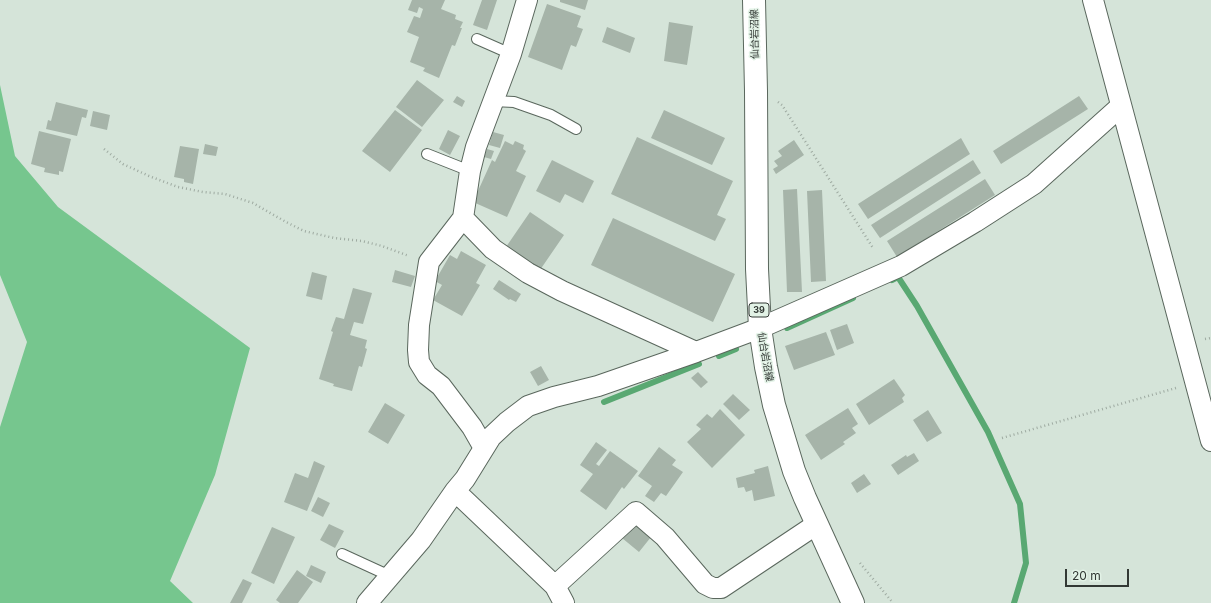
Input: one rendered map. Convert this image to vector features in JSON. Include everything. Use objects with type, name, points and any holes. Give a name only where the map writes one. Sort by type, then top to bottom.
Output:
[{"type":"main road","name":"仙台岩沼線","points":[[754,0],[757,269],[760,328],[772,397],[783,436],[805,498],[853,603]]},
{"type":"street","points":[[484,448],[472,427],[441,386],[423,370],[419,362],[419,325],[429,262],[463,218],[470,171],[476,147],[511,54],[527,0]]},
{"type":"street","points":[[1093,0],[1211,441]]},
{"type":"street","points":[[367,603],[421,540],[465,478],[491,437],[507,422],[528,406],[554,397],[598,386],[760,328],[901,266],[975,222],[1034,184],[1121,106]]},
{"type":"street","points":[[463,218],[493,249],[528,273],[562,291],[696,352]]},
{"type":"street","points":[[455,491],[559,595],[636,512],[665,538],[705,584],[713,588],[721,588],[817,524]]},
{"type":"lane","points":[[477,39],[511,54]]},
{"type":"lane","points":[[493,101],[514,102],[551,115],[576,129]]},
{"type":"lane","points":[[427,154],[470,171]]},
{"type":"lane","points":[[342,554],[390,576]]},
{"type":"path","points":[[756,91],[774,98],[782,105],[874,248]]},
{"type":"path","points":[[104,149],[123,164],[178,188],[225,194],[240,198],[263,208],[304,231],[334,238],[362,241],[382,246],[429,262]]},
{"type":"path","points":[[1002,438],[1196,382]]},
{"type":"green space","points":[[0,85],[15,156],[58,207],[250,348],[215,475],[170,581],[193,603],[0,603],[0,427],[27,342],[0,275]]},
{"type":"building","points":[[412,0],[445,0],[441,9],[456,15],[455,19],[463,22],[455,46],[452,45],[439,78],[423,71],[425,68],[410,62],[419,37],[407,32],[414,16],[420,18],[423,9],[419,7],[417,13],[408,10]]},
{"type":"building","points":[[482,0],[497,0],[487,30],[473,25]]},
{"type":"building","points":[[560,0],[588,0],[585,10],[560,2]]},
{"type":"building","points":[[547,4],[581,16],[577,27],[583,29],[576,47],[571,45],[562,70],[528,57]]},
{"type":"building","points":[[669,22],[693,26],[687,65],[664,61]]},
{"type":"building","points":[[607,27],[635,38],[630,53],[602,42]]},
{"type":"building","points":[[417,80],[444,100],[422,127],[396,107]]},
{"type":"building","points":[[457,96],[465,101],[462,107],[453,102]]},
{"type":"building","points":[[1079,96],[1088,109],[1001,164],[993,151]]},
{"type":"building","points":[[56,102],[88,110],[86,118],[82,117],[77,136],[46,129],[48,120],[51,121]]},
{"type":"building","points":[[395,110],[422,130],[390,172],[362,151]]},
{"type":"building","points":[[664,110],[725,138],[712,165],[651,138]]},
{"type":"building","points":[[93,111],[110,115],[107,130],[90,126]]},
{"type":"building","points":[[448,130],[460,136],[450,155],[439,149]]},
{"type":"building","points":[[39,131],[71,139],[63,172],[59,171],[59,175],[44,172],[45,168],[31,164]]},
{"type":"building","points":[[493,132],[504,135],[500,148],[489,145]]},
{"type":"building","points":[[637,137],[733,181],[717,215],[726,219],[715,241],[611,194]]},
{"type":"building","points":[[961,138],[970,154],[868,219],[858,204]]},
{"type":"building","points":[[794,140],[804,155],[776,174],[773,169],[778,166],[774,161],[782,156],[778,151]]},
{"type":"building","points":[[505,141],[513,145],[515,141],[524,145],[523,149],[526,151],[516,171],[526,176],[507,217],[473,202],[492,160],[495,162]]},
{"type":"building","points":[[205,144],[218,147],[216,156],[203,154]]},
{"type":"building","points":[[180,146],[199,149],[193,184],[184,182],[184,179],[174,177]]},
{"type":"building","points":[[487,149],[494,151],[491,159],[484,157]]},
{"type":"building","points":[[552,160],[594,181],[583,203],[565,194],[560,203],[536,191]]},
{"type":"building","points":[[973,160],[981,173],[880,238],[871,225]]},
{"type":"building","points":[[985,179],[995,195],[897,257],[887,241]]},
{"type":"building","points":[[797,189],[802,292],[787,292],[783,190]]},
{"type":"building","points":[[822,190],[826,281],[811,282],[807,191]]},
{"type":"building","points":[[530,212],[564,235],[540,270],[506,247]]},
{"type":"building","points":[[613,218],[735,274],[713,322],[591,265]]},
{"type":"building","points":[[461,251],[486,265],[476,283],[480,285],[462,316],[433,300],[442,285],[435,281],[450,255],[457,259]]},
{"type":"building","points":[[395,270],[415,276],[411,287],[392,282]]},
{"type":"building","points":[[312,272],[327,276],[322,300],[306,296]]},
{"type":"building","points":[[499,280],[521,294],[516,302],[510,299],[509,300],[493,289]]},
{"type":"building","points":[[353,288],[372,293],[363,324],[354,322],[350,335],[367,340],[365,348],[367,349],[362,367],[359,366],[352,391],[333,386],[334,384],[319,379],[336,317],[344,319]]},
{"type":"building","points":[[847,324],[854,343],[837,350],[830,330]]},
{"type":"building","points":[[826,332],[835,355],[794,370],[785,346]]},
{"type":"building","points":[[541,366],[549,380],[538,386],[530,372]]},
{"type":"building","points":[[698,372],[708,382],[701,388],[691,378]]},
{"type":"building","points":[[894,379],[905,395],[902,398],[904,402],[869,425],[856,404]]},
{"type":"building","points":[[733,394],[750,410],[739,420],[723,404]]},
{"type":"building","points":[[385,403],[405,415],[388,444],[368,432]]},
{"type":"building","points":[[848,408],[858,424],[852,428],[856,433],[843,442],[845,444],[821,460],[805,435]]},
{"type":"building","points":[[720,409],[745,435],[712,468],[687,442],[701,429],[696,425],[707,414],[712,418]]},
{"type":"building","points":[[928,410],[942,433],[927,442],[913,420]]},
{"type":"building","points":[[596,442],[607,450],[596,464],[599,466],[610,451],[638,471],[624,489],[622,487],[606,510],[580,491],[593,474],[580,465]]},
{"type":"building","points":[[659,447],[676,460],[672,465],[683,472],[666,496],[661,493],[654,502],[645,496],[652,486],[638,476]]},
{"type":"building","points":[[914,453],[919,461],[898,475],[891,465],[906,455],[907,457]]},
{"type":"building","points":[[314,461],[325,466],[307,511],[284,502],[295,473],[308,478]]},
{"type":"building","points":[[768,466],[775,496],[754,501],[752,490],[746,492],[744,487],[738,488],[736,478],[755,473],[754,470]]},
{"type":"building","points":[[864,474],[871,484],[857,493],[851,483]]},
{"type":"building","points":[[318,497],[330,503],[323,517],[311,511]]},
{"type":"building","points":[[634,523],[651,537],[639,552],[622,538]]},
{"type":"building","points":[[329,524],[344,531],[335,548],[320,540]]},
{"type":"building","points":[[272,527],[295,537],[274,584],[251,573]]},
{"type":"building","points":[[311,565],[326,572],[321,583],[306,576]]},
{"type":"building","points":[[297,570],[313,582],[298,603],[280,603],[276,600]]},
{"type":"building","points":[[243,579],[252,583],[242,603],[230,603]]},
{"type":"waterway","points":[[892,280],[898,277],[917,306],[988,432],[1020,504],[1026,563],[1014,603]]},
{"type":"waterway","points":[[787,328],[853,298]]},
{"type":"waterway","points":[[719,356],[736,349]]},
{"type":"waterway","points":[[604,402],[699,364]]}]
